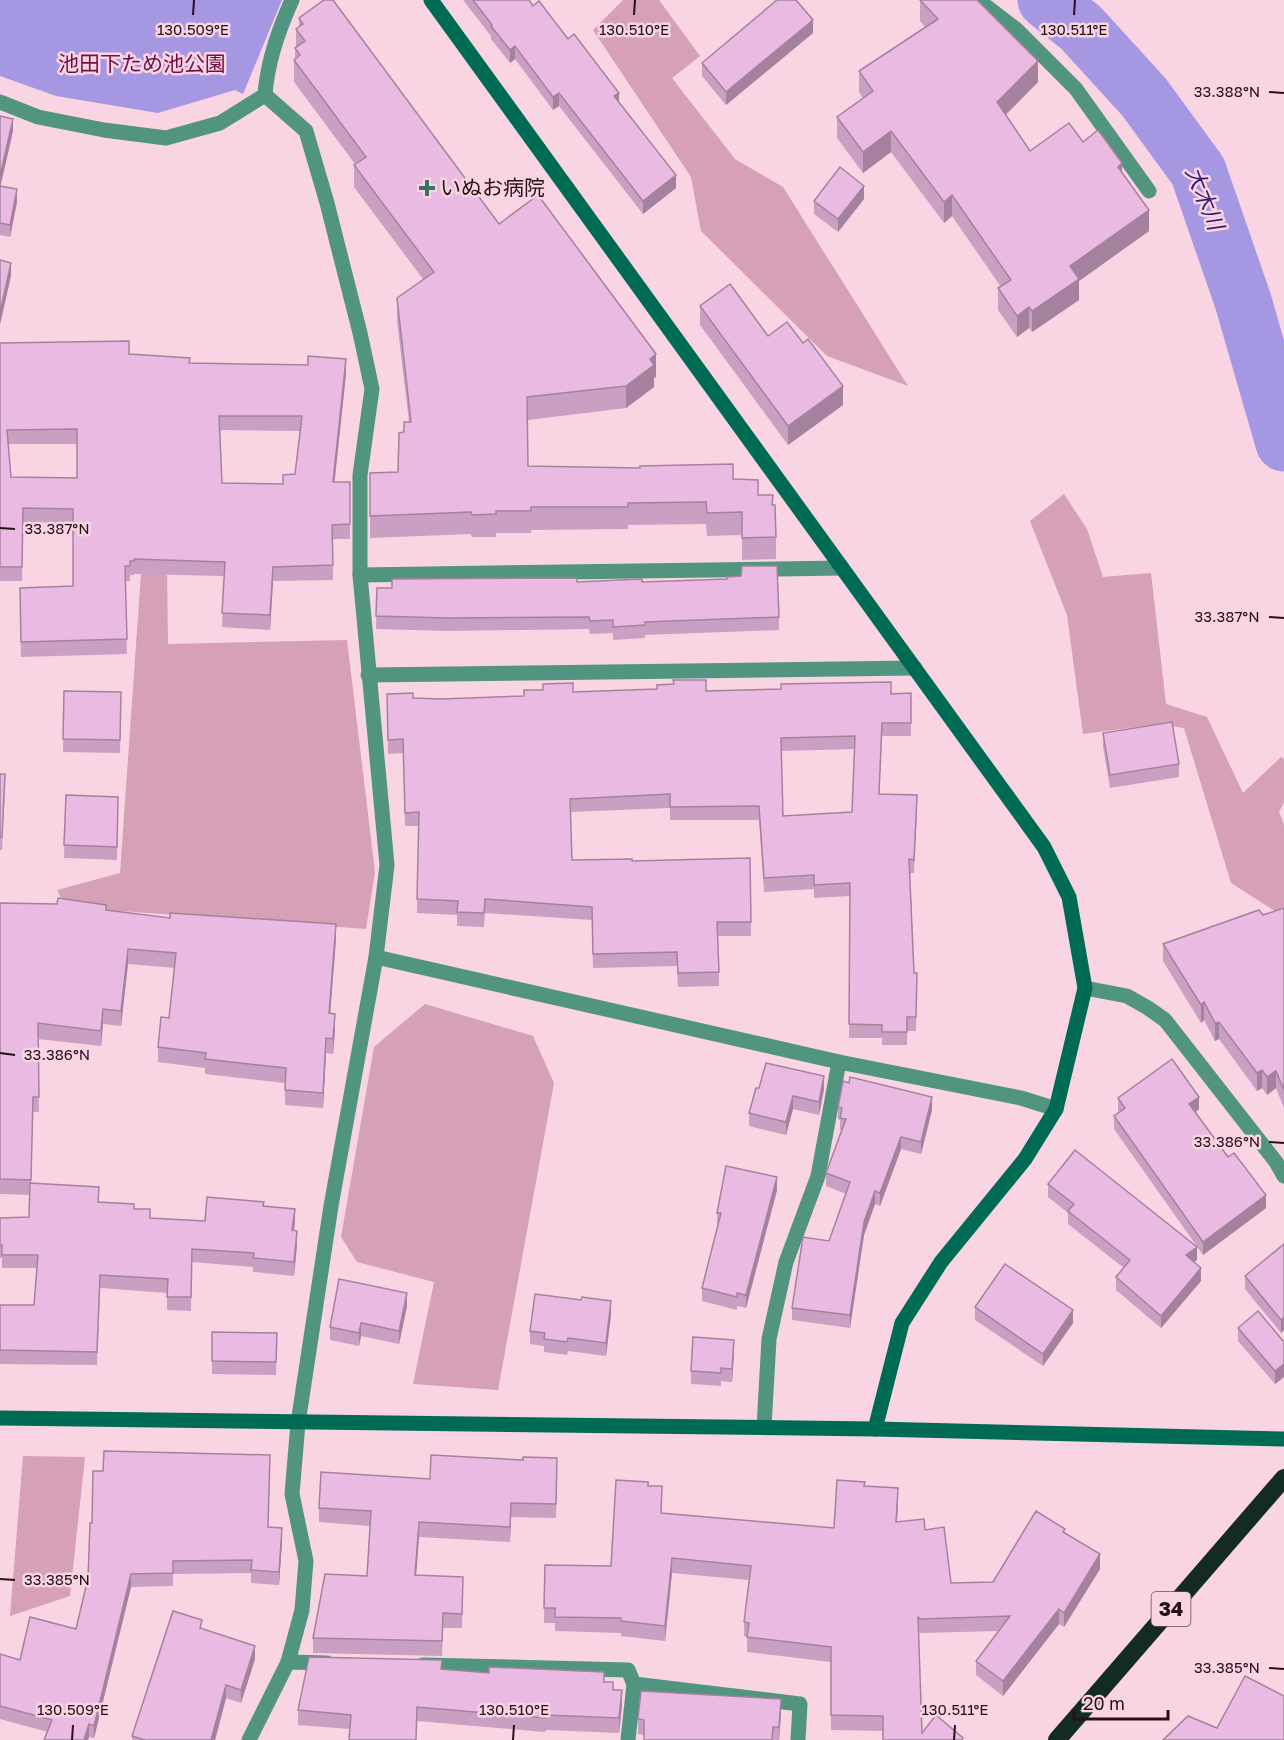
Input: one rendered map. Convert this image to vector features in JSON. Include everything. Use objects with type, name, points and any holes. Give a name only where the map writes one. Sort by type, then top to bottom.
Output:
[{"type":"highway","name":"34","points":[[1057,1740],[1284,1478]]},
{"type":"street","points":[[249,1740],[288,1662],[302,1610],[306,1561],[292,1494],[298,1423],[330,1206],[376,957],[387,865],[360,575],[360,475],[372,389],[330,214],[306,131],[266,95],[266,76],[292,0]]},
{"type":"street","points":[[430,0],[1044,847],[1069,897],[1085,988],[1056,1109],[1025,1159],[941,1262],[902,1323],[875,1429]]},
{"type":"street","points":[[978,0],[1017,30],[1076,89],[1149,191]]},
{"type":"street","points":[[0,102],[38,117],[104,130],[166,138],[220,123],[266,95]]},
{"type":"street","points":[[360,575],[842,568]]},
{"type":"street","points":[[368,675],[915,668]]},
{"type":"street","points":[[376,957],[838,1062],[1021,1098],[1056,1109]]},
{"type":"street","points":[[1085,988],[1127,996],[1165,1020],[1276,1162],[1284,1176]]},
{"type":"street","points":[[764,1427],[769,1339],[786,1262],[818,1176],[838,1062]]},
{"type":"street","points":[[0,1418],[764,1427],[1284,1439]]},
{"type":"street","points":[[288,1662],[347,1664]]},
{"type":"street","points":[[405,1665],[628,1670],[634,1684],[628,1740]]},
{"type":"street","points":[[634,1684],[800,1704],[798,1740]]},
{"type":"shaded area","name":"池田下ため池公園","points":[[0,0],[282,0],[243,94],[235,90],[158,113],[56,96],[0,76]]},
{"type":"shaded area","points":[[623,0],[659,0],[700,56],[672,78],[735,159],[783,187],[908,386],[827,356],[701,231],[691,177],[593,30]]},
{"type":"shaded area","points":[[166,487],[168,644],[347,640],[375,872],[366,929],[66,907],[57,890],[120,873],[147,488]]},
{"type":"shaded area","points":[[1064,494],[1087,529],[1103,577],[1151,573],[1166,704],[1207,717],[1243,793],[1281,757],[1284,759],[1284,802],[1279,812],[1284,825],[1284,917],[1231,883],[1184,728],[1160,724],[1083,734],[1067,615],[1030,521]]},
{"type":"shaded area","points":[[425,1004],[533,1036],[554,1083],[498,1390],[413,1384],[434,1282],[357,1262],[341,1237],[374,1047]]},
{"type":"shaded area","points":[[23,1456],[85,1457],[70,1596],[10,1616]]},
{"type":"building","points":[[324,0],[333,0],[499,224],[538,195],[656,354],[650,359],[654,365],[626,386],[527,397],[528,466],[640,468],[640,466],[733,464],[733,479],[758,480],[758,495],[773,495],[776,537],[742,538],[742,512],[707,513],[706,502],[628,503],[628,507],[531,507],[531,511],[496,511],[496,514],[472,515],[471,512],[370,516],[370,473],[398,472],[399,433],[404,432],[404,422],[411,422],[397,298],[434,272],[354,165],[366,157],[294,60],[300,55],[295,48],[305,41],[296,29],[303,24],[299,18]]},
{"type":"building","points":[[473,0],[529,0],[533,6],[539,1],[568,39],[574,34],[619,93],[614,96],[676,175],[643,201],[559,93],[553,97],[515,46],[510,50]]},
{"type":"building","points":[[777,0],[796,0],[813,20],[726,92],[702,63]]},
{"type":"building","points":[[920,0],[977,0],[1038,61],[997,102],[1030,151],[1069,123],[1083,142],[1098,130],[1122,163],[1118,167],[1149,210],[1070,266],[1079,279],[1032,311],[1029,307],[1017,316],[998,288],[1011,280],[952,195],[944,202],[891,131],[863,152],[837,117],[873,91],[859,71],[938,19]]},
{"type":"building","points":[[0,116],[13,119],[0,176]]},
{"type":"building","points":[[840,167],[864,186],[838,219],[814,201]]},
{"type":"building","points":[[0,186],[17,189],[10,225],[0,223]]},
{"type":"building","points":[[0,260],[11,263],[0,312]]},
{"type":"building","points":[[730,284],[768,336],[787,322],[803,343],[808,339],[843,386],[788,426],[700,306]]},
{"type":"building","points":[[129,341],[129,354],[190,358],[189,363],[308,365],[308,356],[346,359],[333,482],[350,482],[350,524],[332,525],[333,565],[273,567],[270,615],[222,613],[225,562],[134,559],[130,561],[130,566],[125,566],[127,639],[21,642],[20,588],[73,586],[73,509],[23,508],[22,567],[0,567],[0,343]],"holes":[[[219,416],[302,416],[295,474],[283,475],[283,484],[222,483]],[[77,429],[77,478],[11,477],[7,430]]]},
{"type":"building","points":[[742,566],[777,566],[779,617],[645,622],[645,625],[613,627],[613,620],[590,621],[589,617],[376,616],[377,588],[392,588],[392,579],[577,578],[577,582],[642,579],[642,582],[727,579],[727,577],[741,576]]},
{"type":"building","points":[[673,680],[706,680],[706,691],[781,689],[781,684],[891,682],[891,694],[911,693],[911,723],[882,723],[879,794],[917,795],[914,860],[909,859],[914,973],[917,973],[916,1017],[907,1017],[907,1032],[882,1032],[882,1025],[849,1024],[850,883],[814,885],[814,875],[764,878],[759,806],[670,807],[670,794],[570,799],[572,860],[750,858],[751,922],[717,922],[719,972],[678,973],[677,952],[593,954],[592,907],[485,899],[484,913],[457,912],[458,901],[417,899],[419,812],[405,813],[403,739],[388,740],[387,694],[413,693],[413,698],[441,699],[524,696],[524,690],[543,690],[543,684],[573,683],[573,692],[657,689],[657,685],[674,684]],"holes":[[[855,736],[852,812],[783,816],[781,738]]]},
{"type":"building","points":[[64,691],[121,692],[120,740],[63,739]]},
{"type":"building","points":[[1172,722],[1179,764],[1110,775],[1103,733]]},
{"type":"building","points":[[0,774],[5,774],[2,837],[0,837]]},
{"type":"building","points":[[66,795],[118,797],[117,847],[64,845]]},
{"type":"building","points":[[58,898],[106,905],[106,910],[170,918],[170,913],[336,924],[329,1013],[335,1014],[333,1039],[326,1038],[323,1093],[285,1090],[286,1068],[205,1059],[206,1053],[158,1047],[161,1017],[169,1018],[176,953],[128,949],[121,1011],[103,1009],[101,1031],[38,1023],[39,1097],[33,1097],[31,1180],[0,1179],[0,903],[57,904]]},
{"type":"building","points":[[1284,908],[1284,1090],[1276,1071],[1267,1077],[1262,1070],[1257,1073],[1219,1022],[1215,1023],[1204,1002],[1201,1005],[1163,944],[1259,910],[1263,915]]},
{"type":"building","points":[[1172,1059],[1199,1097],[1189,1104],[1228,1157],[1234,1153],[1266,1195],[1203,1242],[1114,1116],[1125,1108],[1118,1098]]},
{"type":"building","points":[[766,1063],[824,1076],[819,1102],[793,1096],[786,1122],[749,1113]]},
{"type":"building","points":[[850,1077],[932,1097],[921,1142],[901,1137],[880,1193],[875,1191],[864,1222],[850,1315],[792,1308],[803,1237],[829,1241],[850,1182],[826,1173],[846,1119],[840,1118],[842,1108],[838,1107],[843,1081],[849,1083]]},
{"type":"building","points":[[1075,1150],[1197,1247],[1186,1255],[1201,1268],[1161,1316],[1116,1277],[1130,1260],[1068,1211],[1074,1204],[1048,1184]]},
{"type":"building","points":[[726,1166],[777,1177],[746,1295],[737,1293],[737,1297],[702,1288],[721,1213],[717,1213]]},
{"type":"building","points":[[30,1183],[99,1187],[98,1202],[134,1204],[134,1209],[150,1209],[150,1218],[205,1221],[207,1197],[264,1202],[263,1206],[295,1209],[292,1230],[297,1231],[294,1262],[253,1258],[254,1253],[192,1249],[191,1297],[167,1297],[168,1279],[100,1275],[97,1352],[0,1350],[0,1305],[34,1305],[38,1255],[2,1255],[2,1245],[0,1245],[0,1218],[29,1217]]},
{"type":"building","points":[[1284,1244],[1284,1317],[1281,1320],[1245,1276]]},
{"type":"building","points":[[1005,1264],[1073,1310],[1043,1354],[975,1307]]},
{"type":"building","points":[[339,1279],[407,1293],[399,1331],[361,1323],[359,1333],[330,1327]]},
{"type":"building","points":[[535,1294],[611,1301],[606,1343],[568,1338],[567,1342],[544,1339],[545,1333],[530,1331]]},
{"type":"building","points":[[1258,1311],[1284,1342],[1284,1364],[1275,1371],[1238,1328]]},
{"type":"building","points":[[212,1332],[277,1333],[276,1362],[212,1361]]},
{"type":"building","points":[[693,1337],[734,1340],[732,1369],[721,1368],[721,1373],[691,1371]]},
{"type":"building","points":[[104,1451],[270,1455],[268,1527],[282,1528],[279,1572],[251,1570],[252,1560],[173,1561],[173,1573],[131,1574],[94,1726],[89,1724],[84,1740],[44,1740],[52,1720],[0,1706],[0,1654],[20,1660],[30,1617],[76,1629],[88,1578],[93,1471],[103,1471]]},
{"type":"building","points":[[431,1455],[523,1460],[523,1457],[557,1458],[556,1504],[511,1503],[510,1527],[419,1522],[415,1575],[463,1577],[462,1614],[443,1613],[442,1641],[313,1638],[325,1574],[367,1576],[371,1511],[319,1508],[321,1472],[430,1479]]},
{"type":"building","points":[[616,1480],[648,1482],[648,1486],[662,1486],[661,1513],[834,1528],[837,1480],[865,1482],[864,1486],[898,1488],[896,1522],[924,1519],[925,1530],[944,1527],[951,1583],[993,1582],[1036,1511],[1065,1529],[1063,1532],[1100,1554],[1064,1613],[1059,1609],[1003,1681],[976,1661],[1010,1616],[920,1619],[918,1617],[922,1733],[936,1715],[963,1738],[962,1740],[883,1740],[883,1716],[831,1715],[831,1647],[747,1637],[749,1623],[744,1622],[751,1566],[672,1558],[665,1626],[621,1621],[621,1618],[555,1617],[555,1608],[544,1608],[545,1565],[611,1566]]},
{"type":"building","points":[[173,1611],[202,1620],[200,1628],[255,1646],[241,1690],[226,1685],[211,1740],[145,1740],[132,1736]]},
{"type":"building","points":[[309,1657],[442,1660],[441,1669],[489,1673],[489,1667],[604,1672],[604,1682],[613,1682],[613,1690],[622,1690],[619,1718],[546,1715],[545,1718],[417,1707],[416,1740],[349,1740],[351,1715],[298,1710]]},
{"type":"building","points":[[1245,1676],[1284,1696],[1284,1740],[1163,1740],[1188,1716],[1217,1728]]},
{"type":"building","points":[[641,1691],[781,1699],[779,1727],[773,1727],[772,1740],[644,1740],[644,1720],[638,1719]]},
{"type":"waterway","name":"大木川","points":[[1046,0],[1081,28],[1144,97],[1198,171],[1243,301],[1284,443]]},
{"type":"place","name":"いぬお病院","points":[[427,188]]}]
